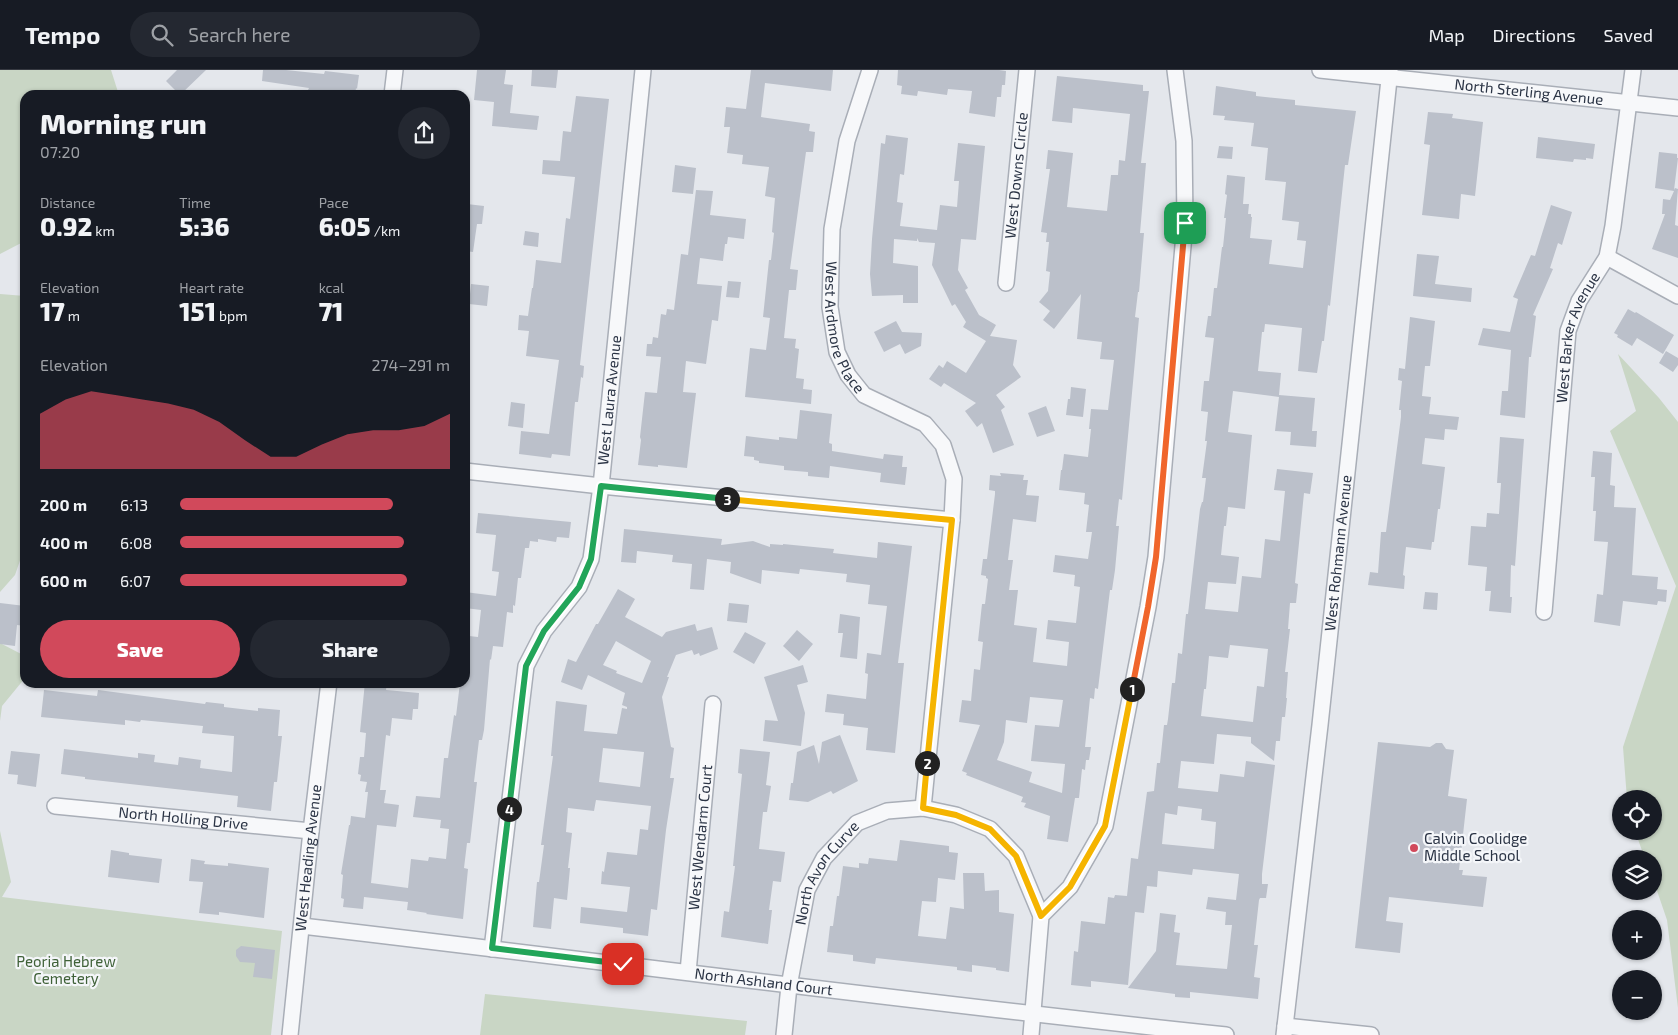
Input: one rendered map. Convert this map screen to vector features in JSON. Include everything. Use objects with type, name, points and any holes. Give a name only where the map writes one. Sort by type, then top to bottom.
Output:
[{"type":"street","points":[[393,90],[395,70]]},
{"type":"street","name":"West Laura Avenue","points":[[492,948],[526,666],[544,631],[579,587],[591,559],[601,486],[643,70]]},
{"type":"street","name":"West Ardmore Place","points":[[870,70],[847,141],[832,229],[830,307],[837,352],[848,375],[864,394],[925,424],[943,445],[954,479],[952,520],[923,808]]},
{"type":"street","name":"West Downs Circle","points":[[1006,283],[1027,70]]},
{"type":"street","points":[[1032,1035],[1041,916],[1070,887],[1105,826],[1156,557],[1185,223],[1184,141],[1176,70]]},
{"type":"street","name":"North Sterling Avenue","points":[[1320,70],[1389,74],[1678,108]]},
{"type":"street","name":"West Barker Avenue","points":[[1544,612],[1568,331],[1579,301],[1607,257],[1613,226],[1634,70]]},
{"type":"street","name":"West Rohmann Avenue","points":[[1284,1030],[1321,715],[1389,74]]},
{"type":"street","points":[[1607,257],[1678,296]]},
{"type":"street","points":[[470,472],[952,520]]},
{"type":"street","name":"West Heading Avenue","points":[[290,1035],[328,688]]},
{"type":"street","name":"West Wendarm Court","points":[[688,972],[713,704]]},
{"type":"street","name":"North Holling Drive","points":[[55,806],[311,831]]},
{"type":"street","name":"North Avon Curve","points":[[784,1035],[789,986],[807,890],[824,858],[857,823],[887,811],[923,808],[956,815],[990,829],[1016,856],[1041,916]]},
{"type":"street","name":"North Ashland Court","points":[[302,926],[1034,1015],[1226,1035]]},
{"type":"street","points":[[1284,1030],[1371,1035]]},
{"type":"green space","points":[[0,70],[111,70],[117,90],[20,90],[20,244],[0,254]]},
{"type":"green space","points":[[0,294],[20,296],[20,560],[15,575],[0,592]]},
{"type":"green space","points":[[1618,354],[1659,398],[1678,422],[1678,1008],[1667,920],[1660,900],[1662,900],[1662,850],[1642,850],[1638,840],[1662,840],[1662,790],[1626,790],[1623,747],[1676,586],[1610,431],[1636,411]]},
{"type":"green space","points":[[0,643],[20,653],[20,684],[2,706],[0,721]]},
{"type":"green space","name":"Peoria Hebrew Cemetery","points":[[0,831],[11,882],[2,897],[282,931],[271,1035],[0,1035]]},
{"type":"green space","points":[[485,994],[747,1021],[745,1035],[480,1035]]},
{"type":"building","points":[[177,70],[206,70],[185,90],[175,90],[166,81]]},
{"type":"building","points":[[263,70],[286,70],[324,74],[325,71],[359,75],[356,90],[308,90],[309,88],[262,81]]},
{"type":"building","points":[[477,70],[506,70],[504,84],[513,85],[510,113],[539,116],[537,130],[492,126],[494,102],[474,100]]},
{"type":"building","points":[[532,70],[558,70],[556,88],[531,86]]},
{"type":"building","points":[[751,70],[833,70],[831,91],[765,83],[761,117],[810,124],[809,131],[815,132],[813,152],[806,152],[790,269],[798,270],[796,290],[789,290],[784,338],[796,339],[795,348],[799,349],[796,378],[804,379],[803,389],[812,390],[811,404],[745,397],[750,348],[766,350],[770,318],[763,317],[774,233],[772,232],[775,198],[765,196],[769,167],[742,164],[743,155],[727,153],[730,127],[724,127],[726,107],[746,109]]},
{"type":"building","points":[[898,70],[999,70],[1006,71],[1005,85],[1002,85],[1001,97],[997,97],[995,117],[969,113],[972,91],[948,89],[947,95],[918,91],[917,96],[901,94],[902,86],[897,85]]},
{"type":"building","points":[[1057,76],[1143,85],[1143,91],[1149,91],[1141,163],[1146,163],[1140,233],[1144,233],[1135,317],[1139,318],[1122,500],[1119,499],[1116,526],[1119,526],[1115,570],[1112,590],[1110,590],[1098,689],[1095,688],[1094,699],[1090,698],[1085,747],[1091,747],[1089,760],[1086,760],[1085,770],[1082,769],[1079,798],[1075,798],[1068,842],[1047,839],[1050,816],[1024,807],[1026,803],[1021,802],[1023,797],[966,775],[967,773],[962,771],[980,725],[959,722],[962,700],[971,701],[974,669],[980,670],[983,642],[978,641],[982,604],[985,604],[988,579],[986,576],[981,575],[983,559],[987,559],[995,494],[995,491],[989,490],[990,475],[1001,476],[1000,473],[1024,475],[1023,480],[1028,480],[1026,495],[1039,496],[1036,522],[1013,519],[1008,560],[1013,560],[1009,590],[1018,590],[1014,625],[1037,628],[1033,662],[1067,666],[1069,642],[1046,639],[1048,620],[1076,623],[1080,587],[1074,586],[1075,575],[1053,572],[1055,555],[1088,559],[1092,532],[1086,532],[1089,505],[1084,504],[1085,493],[1059,490],[1061,470],[1064,454],[1088,457],[1091,409],[1108,410],[1114,360],[1100,359],[1102,342],[1077,339],[1081,294],[1054,329],[1043,320],[1050,311],[1039,302],[1048,291],[1050,272],[1046,271],[1049,242],[1046,242],[1047,233],[1041,232],[1050,169],[1046,169],[1048,150],[1073,153],[1067,207],[1107,211],[1111,175],[1118,175],[1119,160],[1125,161],[1130,114],[1073,108],[1072,123],[1052,121]],"holes":[[[1030,697],[1063,700],[1059,727],[1035,725],[1031,761],[1065,764],[1062,793],[1029,782],[1032,772],[997,760],[1004,742],[1006,720],[1027,723]]]},
{"type":"building","points":[[1216,86],[1256,92],[1256,96],[1295,100],[1295,105],[1356,111],[1348,165],[1345,165],[1330,306],[1328,305],[1324,341],[1322,341],[1317,373],[1298,371],[1302,328],[1265,324],[1264,332],[1262,332],[1258,371],[1281,373],[1279,395],[1315,398],[1312,431],[1317,431],[1316,447],[1290,445],[1291,432],[1275,431],[1279,397],[1233,391],[1228,432],[1252,435],[1245,509],[1228,507],[1226,526],[1224,526],[1221,555],[1239,557],[1236,584],[1208,582],[1205,609],[1238,612],[1242,576],[1261,578],[1265,539],[1280,541],[1285,491],[1274,490],[1277,469],[1313,473],[1310,494],[1304,493],[1295,583],[1298,584],[1296,603],[1290,603],[1288,629],[1290,629],[1285,672],[1288,672],[1287,698],[1285,717],[1282,717],[1280,741],[1276,741],[1274,761],[1251,743],[1251,737],[1217,734],[1214,764],[1181,761],[1178,788],[1218,792],[1220,774],[1244,777],[1246,761],[1275,765],[1262,874],[1262,884],[1268,884],[1266,898],[1260,898],[1259,900],[1254,945],[1258,945],[1254,977],[1260,978],[1258,999],[1190,992],[1190,998],[1175,997],[1175,994],[1128,988],[1156,951],[1160,913],[1176,915],[1174,932],[1180,933],[1176,965],[1227,969],[1232,925],[1225,925],[1226,912],[1206,909],[1208,897],[1236,900],[1239,874],[1193,869],[1192,875],[1158,871],[1157,887],[1147,886],[1144,913],[1135,912],[1128,985],[1091,981],[1091,987],[1071,985],[1074,951],[1078,952],[1081,921],[1105,924],[1108,897],[1114,898],[1115,895],[1127,896],[1131,858],[1138,859],[1147,792],[1154,791],[1157,763],[1160,763],[1164,725],[1167,725],[1172,683],[1175,683],[1178,653],[1182,654],[1200,509],[1203,502],[1206,478],[1202,478],[1207,441],[1205,441],[1208,412],[1201,411],[1204,381],[1209,381],[1214,338],[1205,337],[1208,316],[1211,316],[1214,288],[1217,288],[1223,247],[1227,175],[1245,177],[1243,204],[1249,204],[1248,214],[1251,214],[1252,217],[1250,238],[1272,240],[1269,264],[1303,268],[1306,241],[1297,240],[1299,222],[1282,220],[1286,182],[1265,180],[1268,148],[1251,146],[1254,123],[1224,120],[1225,116],[1213,115]],"holes":[[[1230,645],[1268,649],[1264,687],[1257,686],[1253,722],[1201,716],[1209,656],[1228,658]],[[1178,806],[1202,809],[1201,820],[1216,822],[1214,849],[1162,844],[1165,813],[1177,815]]]},
{"type":"building","points":[[576,96],[609,99],[580,365],[584,366],[583,378],[581,377],[578,402],[575,402],[570,456],[552,454],[551,458],[519,454],[521,431],[549,434],[559,360],[526,356],[529,331],[518,330],[519,315],[528,316],[536,260],[561,263],[566,218],[570,219],[575,177],[542,174],[543,160],[560,161],[563,131],[571,132]]},
{"type":"building","points":[[1428,112],[1453,114],[1452,118],[1483,122],[1475,196],[1461,194],[1459,219],[1422,215],[1430,145],[1424,144]]},
{"type":"building","points":[[886,135],[908,138],[904,175],[900,174],[897,202],[903,203],[900,226],[937,230],[940,205],[957,207],[959,181],[954,181],[958,143],[985,146],[976,240],[961,239],[958,270],[968,288],[965,290],[979,315],[996,325],[990,336],[1017,340],[1013,365],[1021,377],[996,395],[1005,407],[1001,410],[1014,445],[993,453],[982,423],[977,427],[965,411],[976,403],[944,383],[941,387],[929,379],[939,365],[943,368],[947,361],[966,373],[986,341],[963,327],[966,322],[955,304],[952,306],[932,265],[935,243],[919,242],[917,238],[917,241],[894,239],[893,263],[918,266],[918,303],[903,303],[903,295],[872,296],[870,274],[872,239],[881,143],[885,144]]},
{"type":"building","points":[[1538,137],[1595,144],[1593,159],[1574,159],[1573,162],[1536,158]]},
{"type":"building","points":[[1219,146],[1233,147],[1232,159],[1217,158]]},
{"type":"building","points":[[1659,152],[1677,154],[1678,158],[1674,190],[1675,188],[1678,189],[1675,225],[1678,226],[1678,258],[1652,249],[1665,214],[1662,214],[1663,199],[1670,200],[1674,191],[1655,188]]},
{"type":"building","points":[[675,165],[696,168],[693,194],[672,192]]},
{"type":"building","points":[[696,190],[713,191],[710,215],[746,219],[744,239],[728,237],[727,244],[725,244],[723,261],[700,258],[697,284],[722,286],[718,321],[712,320],[706,364],[686,361],[683,392],[696,393],[687,468],[638,465],[645,392],[657,393],[661,357],[646,356],[647,344],[652,344],[653,337],[658,338],[661,314],[666,315],[667,309],[674,310],[681,254],[688,255]]},
{"type":"building","points":[[470,204],[484,206],[482,224],[477,224],[473,252],[470,252]]},
{"type":"building","points":[[1551,205],[1572,212],[1562,245],[1558,243],[1550,268],[1553,269],[1533,315],[1536,316],[1531,357],[1529,357],[1525,418],[1500,415],[1502,391],[1508,391],[1511,350],[1478,345],[1483,328],[1510,332],[1518,299],[1513,297],[1531,255],[1535,256]]},
{"type":"building","points":[[525,231],[539,233],[538,247],[523,245]]},
{"type":"building","points":[[1417,254],[1439,256],[1435,284],[1472,288],[1471,302],[1413,296]]},
{"type":"building","points":[[728,281],[741,282],[739,298],[726,297]]},
{"type":"building","points":[[471,284],[489,286],[487,306],[470,304]]},
{"type":"building","points":[[1628,309],[1674,335],[1663,354],[1637,338],[1632,346],[1617,337],[1618,335],[1614,333]]},
{"type":"building","points":[[1410,317],[1435,321],[1430,366],[1425,366],[1422,396],[1431,397],[1429,414],[1459,417],[1457,430],[1445,429],[1444,440],[1425,438],[1422,464],[1445,467],[1440,509],[1438,509],[1434,542],[1432,542],[1431,550],[1406,547],[1403,575],[1405,576],[1404,589],[1368,585],[1370,572],[1378,573],[1381,532],[1386,532],[1401,417],[1401,410],[1399,410],[1402,381],[1398,380],[1399,368],[1405,369]]},
{"type":"building","points":[[896,321],[902,332],[922,333],[921,346],[905,354],[900,344],[884,352],[874,332]]},
{"type":"building","points":[[1666,351],[1678,358],[1678,365],[1673,372],[1659,363]]},
{"type":"building","points":[[1071,387],[1086,389],[1083,417],[1066,415]]},
{"type":"building","points":[[511,402],[525,404],[523,428],[508,426]]},
{"type":"building","points":[[1046,406],[1055,431],[1037,437],[1028,413]]},
{"type":"building","points":[[800,410],[832,414],[829,443],[832,444],[832,451],[883,459],[884,454],[903,456],[902,467],[907,467],[905,485],[880,482],[881,473],[830,466],[829,478],[808,476],[808,472],[784,470],[784,466],[759,463],[759,461],[754,460],[754,457],[744,456],[746,436],[779,440],[779,437],[797,439]]},
{"type":"building","points":[[1500,437],[1524,439],[1515,566],[1511,565],[1511,613],[1489,611],[1491,591],[1485,591],[1487,567],[1468,565],[1471,526],[1486,527],[1487,513],[1499,514],[1501,483],[1497,483]]},
{"type":"building","points":[[1593,451],[1612,453],[1610,485],[1615,486],[1614,507],[1636,508],[1632,575],[1658,577],[1657,589],[1667,590],[1666,602],[1658,601],[1657,605],[1623,601],[1620,626],[1594,622],[1597,594],[1603,595],[1608,542],[1594,541],[1596,511],[1593,511],[1595,477],[1591,477]]},
{"type":"building","points":[[478,513],[571,522],[569,538],[557,537],[556,542],[538,539],[538,542],[530,541],[529,548],[525,548],[521,578],[518,578],[515,606],[513,605],[513,613],[507,612],[503,647],[493,646],[490,659],[484,730],[482,740],[479,740],[474,782],[477,782],[470,843],[467,843],[464,868],[468,869],[463,919],[407,910],[408,902],[364,897],[363,909],[343,907],[344,899],[341,898],[343,875],[341,874],[349,825],[351,816],[365,818],[368,792],[365,792],[367,782],[360,781],[361,775],[358,774],[360,757],[364,757],[366,733],[360,732],[364,688],[386,688],[386,690],[419,693],[418,709],[413,709],[412,720],[392,718],[390,736],[386,735],[380,790],[386,790],[384,803],[399,805],[396,827],[377,825],[371,883],[408,888],[411,859],[428,861],[429,857],[446,859],[449,829],[440,828],[441,820],[413,817],[416,796],[440,798],[444,758],[448,758],[459,688],[470,688],[470,636],[478,637],[481,610],[470,609],[470,593],[496,596],[499,572],[492,571],[496,535],[476,533]]},
{"type":"building","points":[[624,529],[722,539],[721,545],[753,541],[770,547],[770,544],[783,544],[834,549],[833,553],[877,558],[878,542],[912,546],[898,663],[904,663],[895,753],[866,750],[868,728],[843,725],[844,714],[825,712],[827,694],[866,699],[868,674],[865,673],[867,653],[881,655],[887,606],[868,604],[870,585],[846,582],[847,574],[800,569],[799,574],[762,570],[761,584],[730,573],[731,562],[707,559],[704,590],[690,589],[692,564],[672,562],[673,555],[637,551],[636,563],[621,562]]},
{"type":"building","points":[[618,589],[635,599],[625,617],[662,637],[666,632],[695,624],[697,631],[712,627],[718,649],[700,656],[699,653],[694,655],[692,650],[676,655],[667,677],[669,677],[662,697],[671,747],[674,748],[670,778],[674,778],[657,910],[651,909],[648,936],[623,933],[623,928],[580,923],[581,907],[627,912],[630,887],[601,884],[602,871],[604,872],[607,852],[637,855],[640,829],[648,830],[651,806],[596,800],[594,811],[568,808],[566,832],[572,833],[567,900],[554,898],[551,929],[533,927],[537,882],[539,882],[544,845],[541,845],[553,756],[551,756],[556,701],[587,705],[584,731],[617,734],[622,708],[627,709],[627,707],[622,705],[625,693],[588,675],[582,690],[561,682],[568,659],[576,662],[596,624],[598,624]],"holes":[[[616,641],[651,661],[642,683],[616,673],[617,671],[603,665]],[[603,748],[644,752],[640,787],[599,782]]]},
{"type":"building","points":[[1425,592],[1438,593],[1437,610],[1423,609]]},
{"type":"building","points":[[0,603],[20,605],[20,625],[17,625],[15,646],[0,644]]},
{"type":"building","points":[[729,603],[749,605],[747,623],[727,621]]},
{"type":"building","points":[[840,614],[860,617],[857,659],[840,657],[843,633],[838,633]]},
{"type":"building","points":[[797,630],[813,644],[799,661],[783,646]]},
{"type":"building","points":[[745,632],[766,643],[754,664],[733,652]]},
{"type":"building","points":[[803,665],[808,682],[797,685],[805,713],[801,746],[763,741],[765,720],[778,721],[764,677]]},
{"type":"building","points":[[44,690],[97,696],[98,690],[205,704],[206,702],[224,704],[224,707],[258,711],[258,708],[280,710],[278,736],[282,736],[277,782],[274,782],[271,811],[237,807],[238,796],[85,779],[85,777],[61,774],[64,749],[138,758],[138,753],[155,755],[154,762],[178,765],[179,757],[201,760],[200,768],[232,772],[234,736],[202,733],[203,726],[141,720],[140,722],[125,720],[125,725],[41,717]]},
{"type":"building","points":[[840,735],[858,781],[833,794],[831,791],[808,802],[789,800],[797,752],[814,745],[819,764],[822,742]]},
{"type":"building","name":"Calvin Coolidge Middle School","points":[[1378,742],[1430,747],[1436,743],[1442,743],[1446,749],[1454,750],[1448,796],[1467,799],[1459,870],[1463,870],[1462,875],[1487,877],[1483,907],[1389,897],[1386,921],[1403,923],[1400,953],[1355,948]]},
{"type":"building","points":[[740,749],[770,752],[766,785],[771,786],[767,812],[763,812],[759,849],[785,852],[781,882],[773,881],[769,910],[772,910],[768,944],[721,937],[724,911],[729,912],[735,866],[733,866],[742,774],[738,773]]},
{"type":"building","points":[[11,751],[40,754],[36,787],[17,784],[18,775],[8,774]]},
{"type":"building","points":[[900,840],[949,846],[949,852],[958,853],[955,880],[938,878],[936,902],[922,901],[918,936],[946,939],[950,907],[964,909],[963,873],[984,873],[985,891],[999,890],[999,912],[1014,914],[1009,972],[996,970],[996,968],[972,965],[972,972],[957,970],[957,967],[876,958],[875,964],[853,961],[853,955],[827,952],[830,926],[833,926],[843,866],[859,868],[859,863],[868,864],[869,858],[897,861]]},
{"type":"building","points":[[111,850],[129,853],[129,855],[162,859],[159,883],[108,877]]},
{"type":"building","points":[[191,859],[205,861],[204,864],[228,866],[228,863],[269,868],[264,918],[219,912],[219,915],[199,913],[203,882],[189,881]]},
{"type":"building","points":[[241,946],[275,950],[272,979],[253,977],[255,963],[240,962],[236,956],[236,950]]},
{"type":"place","name":"Calvin Coolidge Middle School","points":[[1414,848]]},
{"type":"route","points":[[623,964],[492,948],[526,666],[544,631],[579,587],[591,559],[601,486],[952,520],[923,808],[956,815],[990,829],[1016,856],[1041,916],[1070,887],[1105,826],[1148,607],[1156,557],[1185,223]]}]
